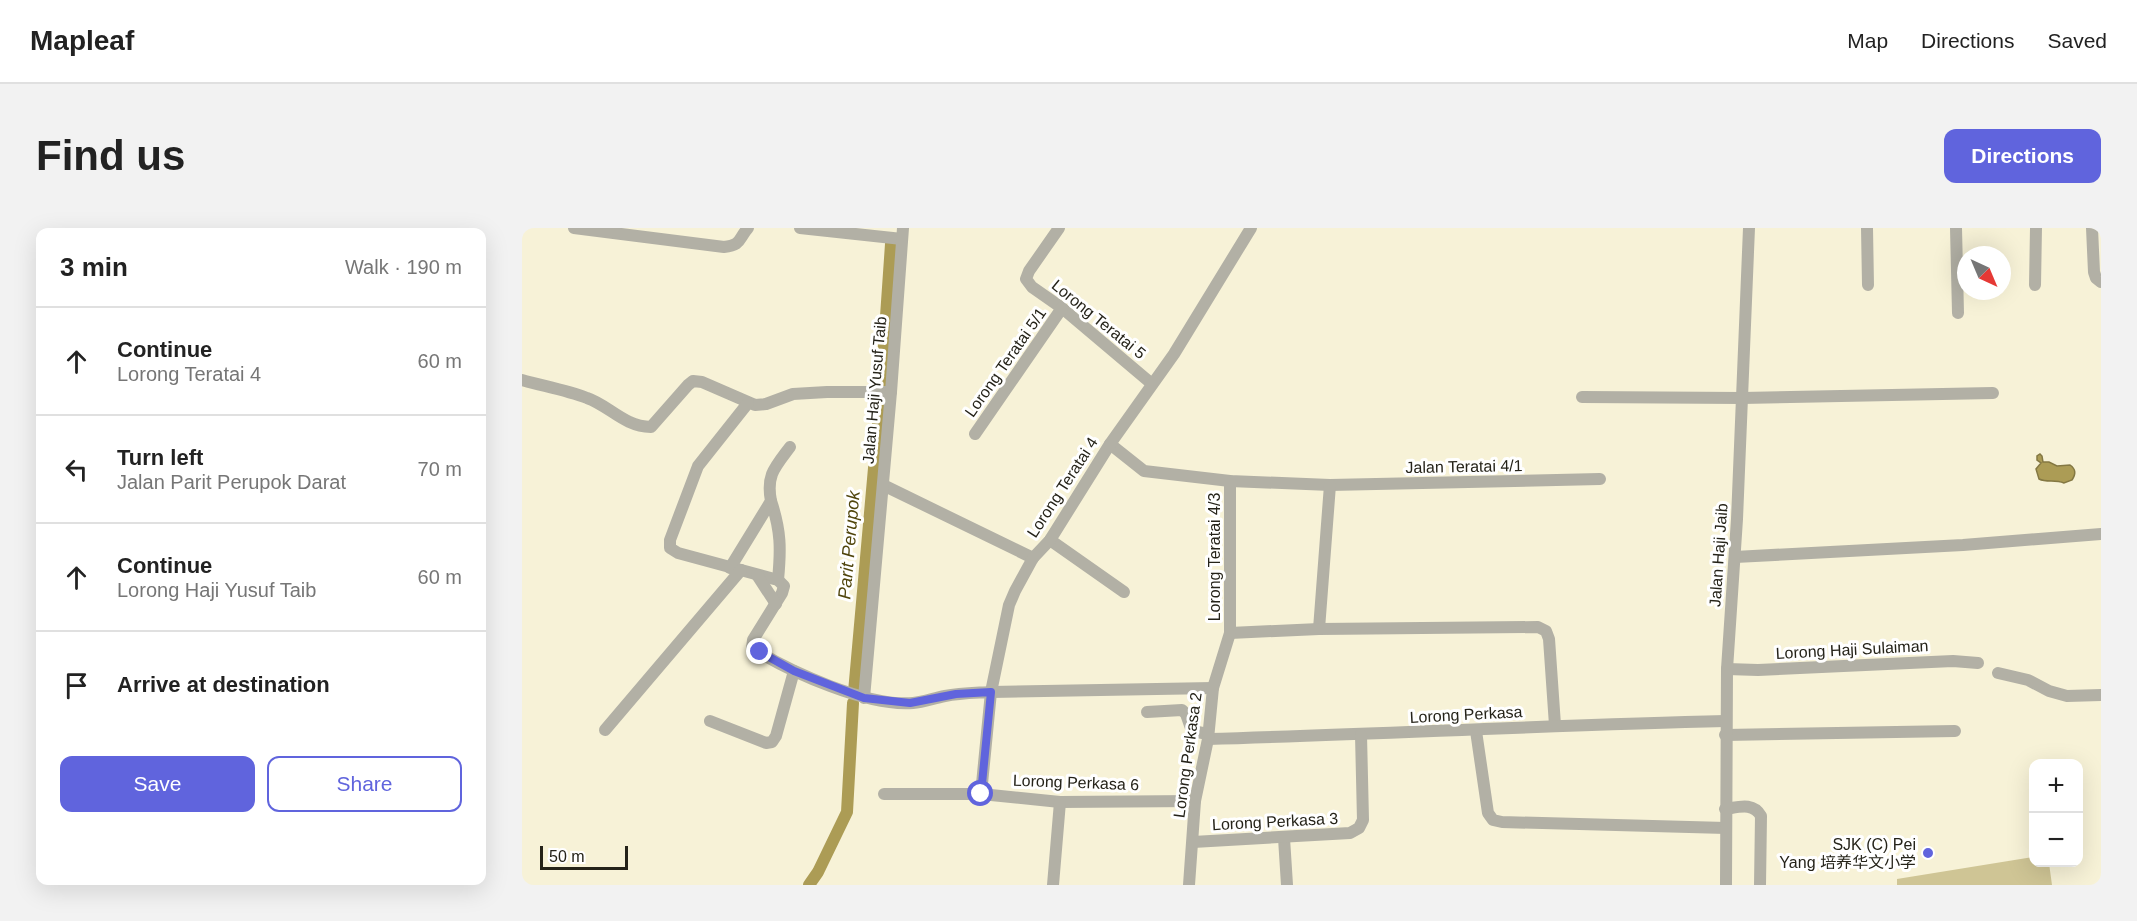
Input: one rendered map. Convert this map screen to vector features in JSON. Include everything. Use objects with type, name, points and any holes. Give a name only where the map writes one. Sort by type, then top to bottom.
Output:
[{"type":"street","points":[[574,228],[724,247],[735,246],[748,228]]},
{"type":"street","points":[[800,228],[903,233]]},
{"type":"street","name":"Lorong Teratai 5","points":[[1059,228],[1029,271],[1026,279],[1032,287],[1062,308],[1152,384]]},
{"type":"street","name":"Lorong Teratai 4","points":[[981,794],[991,692],[1009,605],[1034,558],[1050,540],[1110,444],[1180,344],[1251,228]]},
{"type":"street","name":"Jalan Haji Jaib","points":[[1726,885],[1725,721],[1735,557],[1749,228]]},
{"type":"street","points":[[1867,228],[1868,285]]},
{"type":"street","points":[[1956,228],[1958,313]]},
{"type":"street","points":[[2035,285],[2036,228]]},
{"type":"street","points":[[2092,228],[2094,272],[2096,278],[2101,282]]},
{"type":"street","name":"Jalan Haji Yusuf Taib","points":[[864,698],[903,233]]},
{"type":"street","name":"Lorong Teratai 5/1","points":[[975,434],[1062,308]]},
{"type":"street","points":[[522,380],[586,398],[621,418],[651,427],[693,381],[702,382],[747,403],[766,404],[793,394],[891,392]]},
{"type":"street","points":[[1582,398],[1742,398],[1993,393]]},
{"type":"street","points":[[747,403],[698,466],[670,540],[670,548],[678,553],[778,580],[784,586],[776,604],[753,639],[752,648],[794,671],[864,698],[910,703],[956,694],[991,692],[1213,688]]},
{"type":"street","name":"Jalan Teratai 4/1","points":[[1110,444],[1144,471],[1230,481],[1330,485],[1600,480]]},
{"type":"street","points":[[778,580],[779,532],[768,487],[771,474],[790,447]]},
{"type":"street","name":"Lorong Teratai 4/3","points":[[1230,481],[1230,633]]},
{"type":"street","points":[[883,485],[1034,558]]},
{"type":"street","points":[[1319,629],[1330,485]]},
{"type":"street","points":[[605,730],[735,569],[771,501]]},
{"type":"street","points":[[1735,557],[1963,545],[2101,534]]},
{"type":"street","points":[[1050,540],[1124,592]]},
{"type":"street","points":[[757,574],[776,604]]},
{"type":"street","points":[[1230,633],[1319,629],[1538,627],[1546,631],[1549,639],[1555,725]]},
{"type":"street","name":"Lorong Perkasa 2","points":[[1189,885],[1195,801],[1208,736],[1213,688],[1230,633]]},
{"type":"street","name":"Lorong Haji Sulaiman","points":[[1727,669],[1758,670],[1953,661],[1978,663]]},
{"type":"street","points":[[710,721],[766,743],[772,742],[776,736],[794,671]]},
{"type":"street","points":[[1998,673],[2028,680],[2049,691],[2067,696],[2101,695]]},
{"type":"street","points":[[1147,712],[1182,710],[1186,714],[1192,731],[1208,736]]},
{"type":"street","name":"Lorong Perkasa","points":[[1208,736],[1361,735],[1476,731],[1555,725],[1725,721]]},
{"type":"street","points":[[1476,731],[1488,813],[1493,820],[1726,828]]},
{"type":"street","points":[[1725,735],[1955,731]]},
{"type":"street","name":"Lorong Perkasa 3","points":[[1193,842],[1350,833],[1359,828],[1363,820],[1361,735]]},
{"type":"street","name":"Lorong Perkasa 6","points":[[884,794],[981,794],[1060,802],[1195,801]]},
{"type":"street","points":[[1053,885],[1060,802]]},
{"type":"street","points":[[1725,809],[1751,806],[1761,816],[1760,885]]},
{"type":"street","points":[[1284,838],[1287,885]]},
{"type":"shaded area","points":[[2040,454],[2043,462],[2057,466],[2070,465],[2075,472],[2072,480],[2064,483],[2039,479],[2036,469],[2041,463],[2037,460]]},
{"type":"shaded area","points":[[2029,858],[2029,867],[2050,867],[2052,885],[1897,885],[1897,879]]},
{"type":"waterway","name":"Parit Perupok","points":[[881,389],[891,244]]},
{"type":"waterway","name":"Parit Perupok","points":[[854,692],[880,401]]},
{"type":"waterway","name":"Parit Perupok","points":[[809,885],[818,872],[847,812],[853,703]]},
{"type":"place","name":"SJK (C) Pei Yang 培养华文小学","points":[[1928,853]]},
{"type":"route","points":[[760,652],[794,671],[864,698],[910,703],[940,696],[991,692],[981,794]]}]
